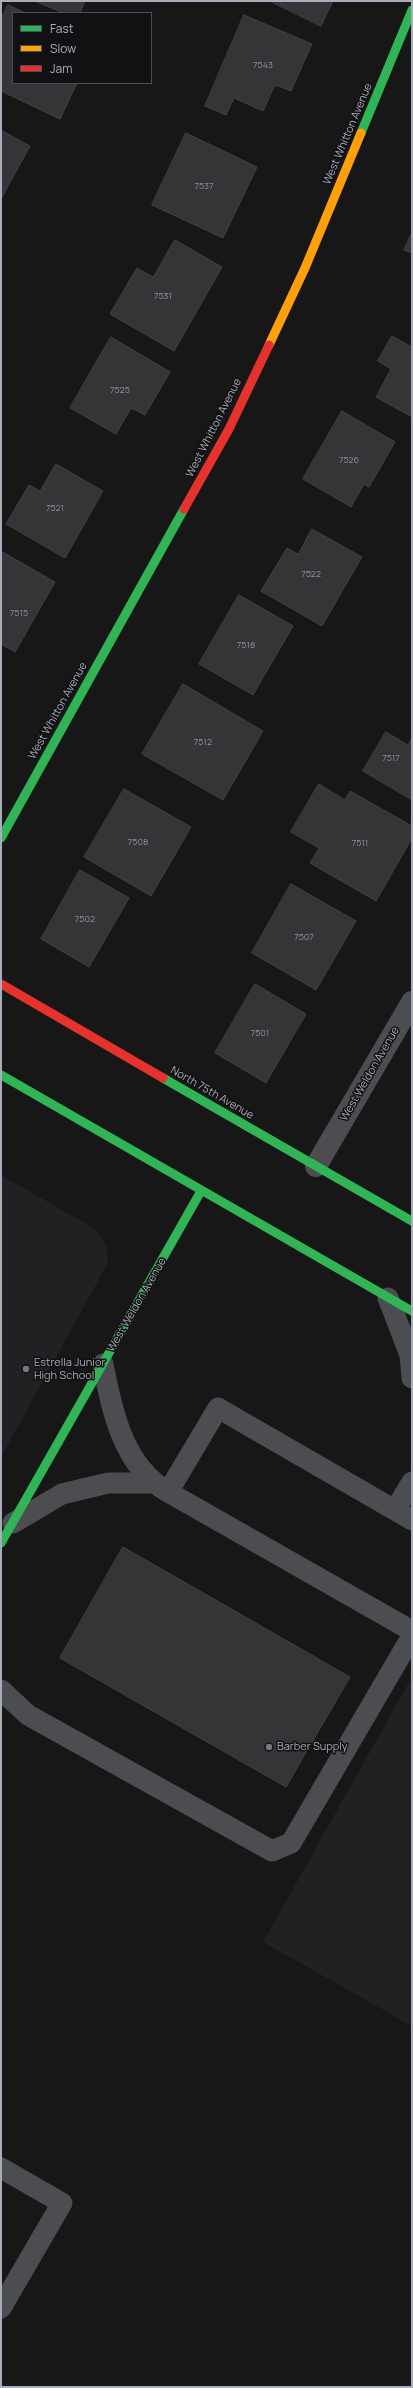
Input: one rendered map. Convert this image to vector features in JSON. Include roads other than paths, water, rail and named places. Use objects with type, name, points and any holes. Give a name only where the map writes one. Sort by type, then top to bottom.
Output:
[{"type":"street","name":"West Whitton Avenue","points":[[1,838],[229,430],[305,268],[412,10]]},
{"type":"street","name":"North 75th Avenue","points":[[1,984],[412,1221]]},
{"type":"street","name":"West Weldon Avenue","points":[[316,1166],[412,1002]]},
{"type":"street","points":[[1,1075],[412,1311]]},
{"type":"street","name":"West Weldon Avenue","points":[[1,1543],[202,1191]]},
{"type":"lane","points":[[388,1298],[410,1354],[412,1378]]},
{"type":"lane","points":[[103,1364],[114,1417],[129,1452],[160,1488],[412,1631]]},
{"type":"lane","points":[[160,1488],[218,1408],[403,1515],[412,1477]]},
{"type":"lane","points":[[13,1523],[62,1494],[108,1483],[160,1488]]},
{"type":"lane","points":[[1,1690],[28,1715],[272,1851],[291,1843],[412,1636]]},
{"type":"lane","points":[[1,2168],[62,2203],[1,2308]]},
{"type":"place","name":"Estrella Junior High School","points":[[26,1369]]},
{"type":"place","name":"Barber Supply","points":[[269,1747]]}]
